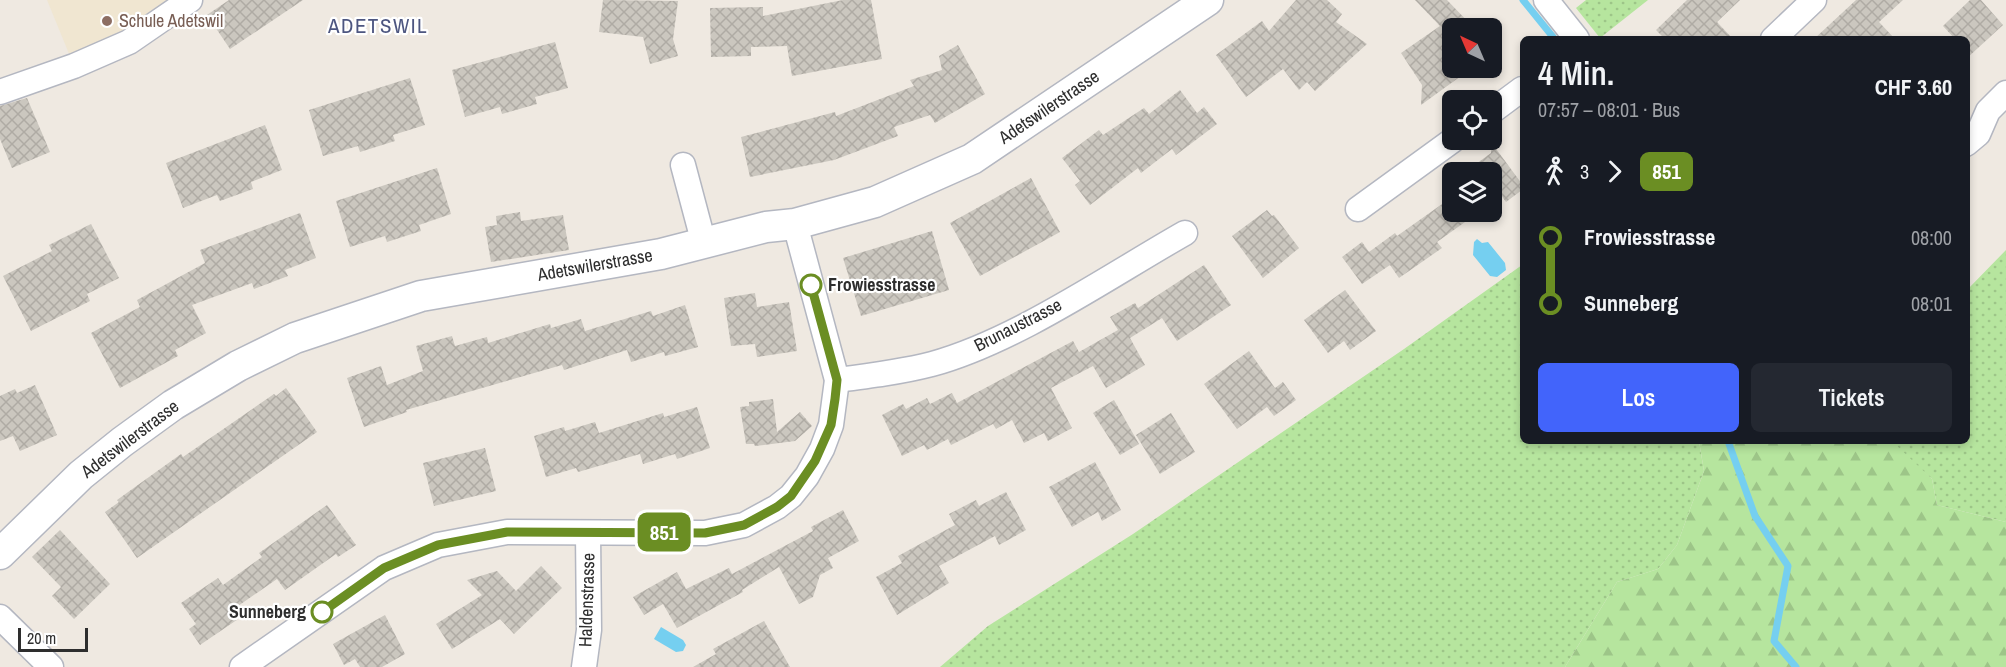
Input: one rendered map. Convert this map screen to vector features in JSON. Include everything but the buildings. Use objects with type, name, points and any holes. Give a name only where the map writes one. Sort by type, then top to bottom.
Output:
[{"type":"street","points":[[0,92],[74,66],[129,42],[190,0]]},
{"type":"street","name":"Adetswilerstrasse","points":[[0,554],[81,475],[173,405],[229,371],[295,338],[422,296],[704,244],[766,227],[795,224],[875,201],[972,159],[1208,0]]},
{"type":"street","points":[[1546,0],[1575,36]]},
{"type":"street","points":[[1776,36],[1814,0]]},
{"type":"street","points":[[1502,103],[1520,90]]},
{"type":"street","points":[[1970,141],[1978,134],[1988,111],[2006,93]]},
{"type":"street","points":[[1358,209],[1442,148]]},
{"type":"street","points":[[683,165],[704,244]]},
{"type":"street","points":[[242,667],[384,568],[438,545],[507,532],[705,533],[744,525],[761,518],[791,496],[815,461],[831,425],[837,380],[795,224]]},
{"type":"street","name":"Brunaustrasse","points":[[837,380],[932,364],[986,343],[1033,320],[1185,233]]},
{"type":"street","name":"Haldenstrasse","points":[[584,667],[589,630],[588,533]]},
{"type":"street","points":[[0,617],[51,667]]},
{"type":"shaded area","name":"Schule Adetswil","points":[[47,0],[190,0],[74,66]]},
{"type":"green space","points":[[1586,0],[1648,0],[1603,36],[1598,36],[1576,8]]},
{"type":"green space","points":[[2006,250],[2006,522],[1937,505],[1932,479],[1891,444],[1970,444],[1970,287]]},
{"type":"green space","points":[[1520,266],[1520,444],[1700,444],[1704,471],[1677,545],[1658,569],[1617,582],[1565,667],[940,667],[988,626],[1133,534],[1404,349]]},
{"type":"green space","points":[[1700,444],[1896,445],[1932,479],[1937,505],[2006,522],[2006,667],[1565,667],[1617,582],[1658,569],[1677,545],[1704,471]]},
{"type":"water","points":[[1477,239],[1482,243],[1488,242],[1505,263],[1506,270],[1497,277],[1490,276],[1473,255],[1474,242]]},
{"type":"water","points":[[661,627],[683,640],[686,645],[683,651],[676,652],[654,639]]},
{"type":"waterway","points":[[1523,0],[1552,36]]},
{"type":"waterway","points":[[1729,444],[1755,516],[1788,566],[1774,641],[1796,667]]},
{"type":"bus line","name":"851","points":[[322,612],[384,568],[438,545],[507,532],[705,533],[744,525],[761,518],[791,496],[807,476],[822,449],[831,425],[837,380],[811,285]]},
{"type":"place","name":"Schule Adetswil","points":[[107,21]]},
{"type":"place","name":"Frowiesstrasse","points":[[811,285]]},
{"type":"place","name":"Sunneberg","points":[[322,612]]},
{"type":"district","name":"ADETSWIL","points":[[378,26]]}]
